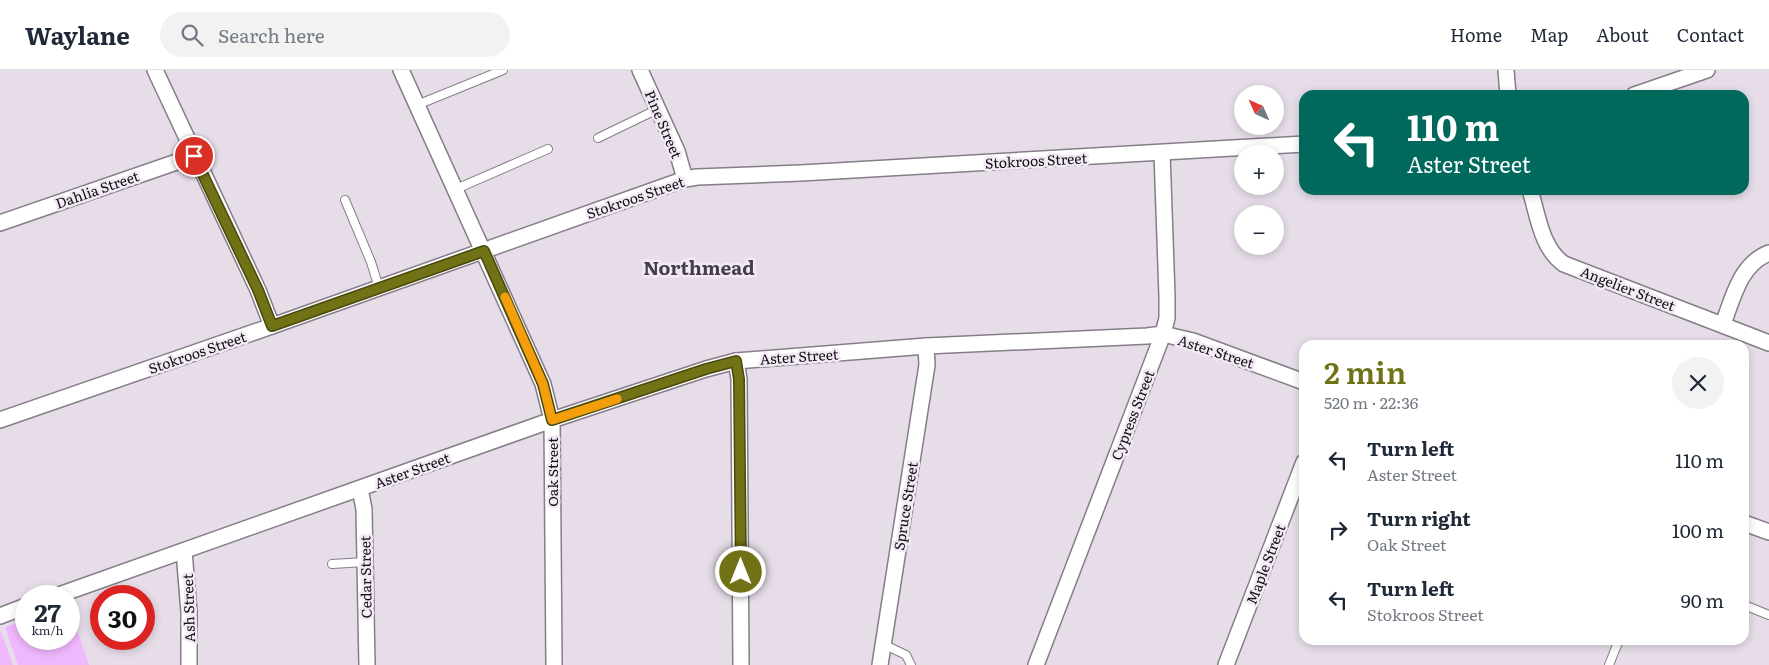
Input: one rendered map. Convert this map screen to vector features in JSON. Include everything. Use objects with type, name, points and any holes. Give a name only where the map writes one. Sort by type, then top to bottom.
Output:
[{"type":"street","points":[[155,70],[258,290],[272,326]]},
{"type":"street","name":"Oak Street","points":[[401,70],[543,384],[552,420],[554,665]]},
{"type":"street","name":"Pine Street","points":[[640,70],[677,152],[686,179]]},
{"type":"street","points":[[1506,70],[1508,90]]},
{"type":"street","points":[[1649,90],[1707,70]]},
{"type":"street","name":"Stokroos Street","points":[[0,420],[686,179],[1299,144]]},
{"type":"street","name":"Cypress Street","points":[[1036,665],[1163,334],[1167,318],[1162,153]]},
{"type":"street","name":"Dahlia Street","points":[[0,223],[194,156]]},
{"type":"street","name":"Angelier Street","points":[[1532,195],[1547,245],[1556,258],[1564,264],[1769,343]]},
{"type":"street","points":[[1723,324],[1746,269],[1754,261],[1769,253]]},
{"type":"street","name":"Aster Street","points":[[80,588],[552,420],[706,369],[736,361],[926,346],[1163,334],[1192,341],[1299,380]]},
{"type":"street","name":"Spruce Street","points":[[880,665],[926,365],[926,346]]},
{"type":"street","points":[[736,361],[739,379],[742,665]]},
{"type":"street","name":"Maple Street","points":[[1226,665],[1299,475]]},
{"type":"street","name":"Cedar Street","points":[[360,489],[364,509],[366,665]]},
{"type":"street","points":[[1749,525],[1769,532]]},
{"type":"street","name":"Ash Street","points":[[184,552],[189,612],[189,665]]},
{"type":"street","points":[[0,616],[15,610]]},
{"type":"lane","points":[[417,105],[503,70]]},
{"type":"lane","points":[[598,138],[658,109]]},
{"type":"lane","points":[[456,189],[548,149]]},
{"type":"lane","points":[[345,200],[379,288]]},
{"type":"lane","points":[[332,564],[365,562]]},
{"type":"lane","points":[[1749,607],[1769,615]]},
{"type":"lane","points":[[883,644],[906,655],[911,665]]},
{"type":"lane","points":[[1609,665],[1617,645]]},
{"type":"shaded area","points":[[15,624],[15,650],[80,650],[80,638],[89,665],[18,665],[5,627]]},
{"type":"shaded area","points":[[1,632],[13,665],[0,665]]},
{"type":"slow traffic","points":[[505,297],[543,384],[552,420],[617,399]]},
{"type":"district","name":"Northmead","points":[[699,267]]},
{"type":"route","points":[[194,156],[258,290],[272,326],[484,251],[543,384],[552,420],[706,369],[736,361],[739,379],[741,572]]}]
